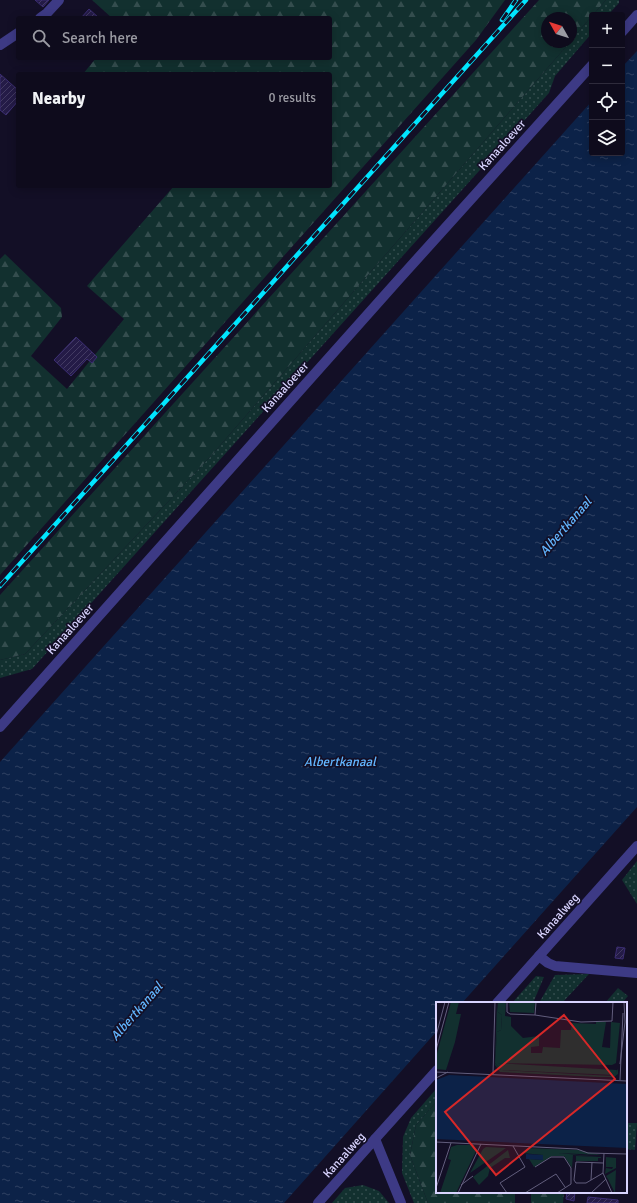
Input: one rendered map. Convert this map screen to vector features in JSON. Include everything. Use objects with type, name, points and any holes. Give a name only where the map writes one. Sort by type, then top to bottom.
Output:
[{"type":"street","points":[[43,16],[59,0]]},
{"type":"street","points":[[625,29],[637,15]]},
{"type":"street","points":[[0,45],[16,34]]},
{"type":"street","name":"Kanaaloever","points":[[1,723],[589,68]]},
{"type":"street","name":"Kanaalweg","points":[[498,1002],[637,846]]},
{"type":"street","points":[[539,956],[555,966],[637,973]]},
{"type":"street","name":"Kanaalweg","points":[[318,1203],[436,1071]]},
{"type":"street","points":[[375,1139],[402,1203]]},
{"type":"green space","points":[[92,0],[505,0],[476,40],[0,575],[0,259],[5,254],[61,308],[62,317],[31,356],[67,389],[124,319],[87,286],[172,188],[332,188],[332,72],[85,72],[94,60],[332,60],[332,16],[110,16]]},
{"type":"green space","points":[[539,0],[606,0],[596,12],[589,12],[589,19],[577,33],[577,12],[541,12],[541,48],[565,48],[210,457],[25,654],[0,660],[0,595]]},
{"type":"green space","points":[[606,0],[619,0],[619,3],[611,12],[596,12]]},
{"type":"green space","points":[[589,19],[589,36],[555,76],[549,93],[32,669],[0,678],[0,660],[25,654],[210,457],[565,48],[577,48],[577,33]]},
{"type":"green space","points":[[637,861],[637,904],[622,880]]},
{"type":"green space","points":[[589,974],[563,1002],[540,1002],[555,975]]},
{"type":"green space","points":[[536,976],[544,977],[533,1002],[513,1002]]},
{"type":"green space","points":[[618,988],[628,996],[623,1002],[606,1002]]},
{"type":"green space","points":[[436,1089],[436,1102],[416,1125],[410,1155],[428,1203],[414,1203],[402,1173],[403,1137],[411,1118]]},
{"type":"green space","points":[[436,1102],[436,1193],[515,1193],[515,1203],[428,1203],[410,1155],[416,1125]]},
{"type":"green space","points":[[627,1123],[637,1123],[635,1150],[627,1149]]},
{"type":"green space","points":[[363,1185],[379,1191],[389,1203],[332,1203],[345,1188]]},
{"type":"green space","points":[[531,1193],[564,1193],[563,1203],[531,1203]]},
{"type":"water","name":"Albertkanaal","points":[[637,51],[637,807],[463,1002],[436,1002],[436,1032],[284,1203],[0,1203],[0,762],[589,104],[589,156],[625,156],[625,64]]},
{"type":"building","points":[[35,0],[49,0],[43,7]]},
{"type":"building","points":[[89,9],[97,16],[83,16]]},
{"type":"building","points":[[0,74],[16,88],[16,103],[6,115],[0,110]]},
{"type":"building","points":[[76,337],[97,357],[92,363],[87,359],[71,376],[54,360]]},
{"type":"building","points":[[617,947],[625,948],[623,959],[615,958]]},
{"type":"building","points":[[567,1193],[575,1193],[574,1201],[566,1199]]},
{"type":"building","points":[[588,1197],[618,1200],[618,1203],[587,1203]]},
{"type":"railway","points":[[502,20],[516,0]]},
{"type":"railway","points":[[0,586],[526,0]]}]
